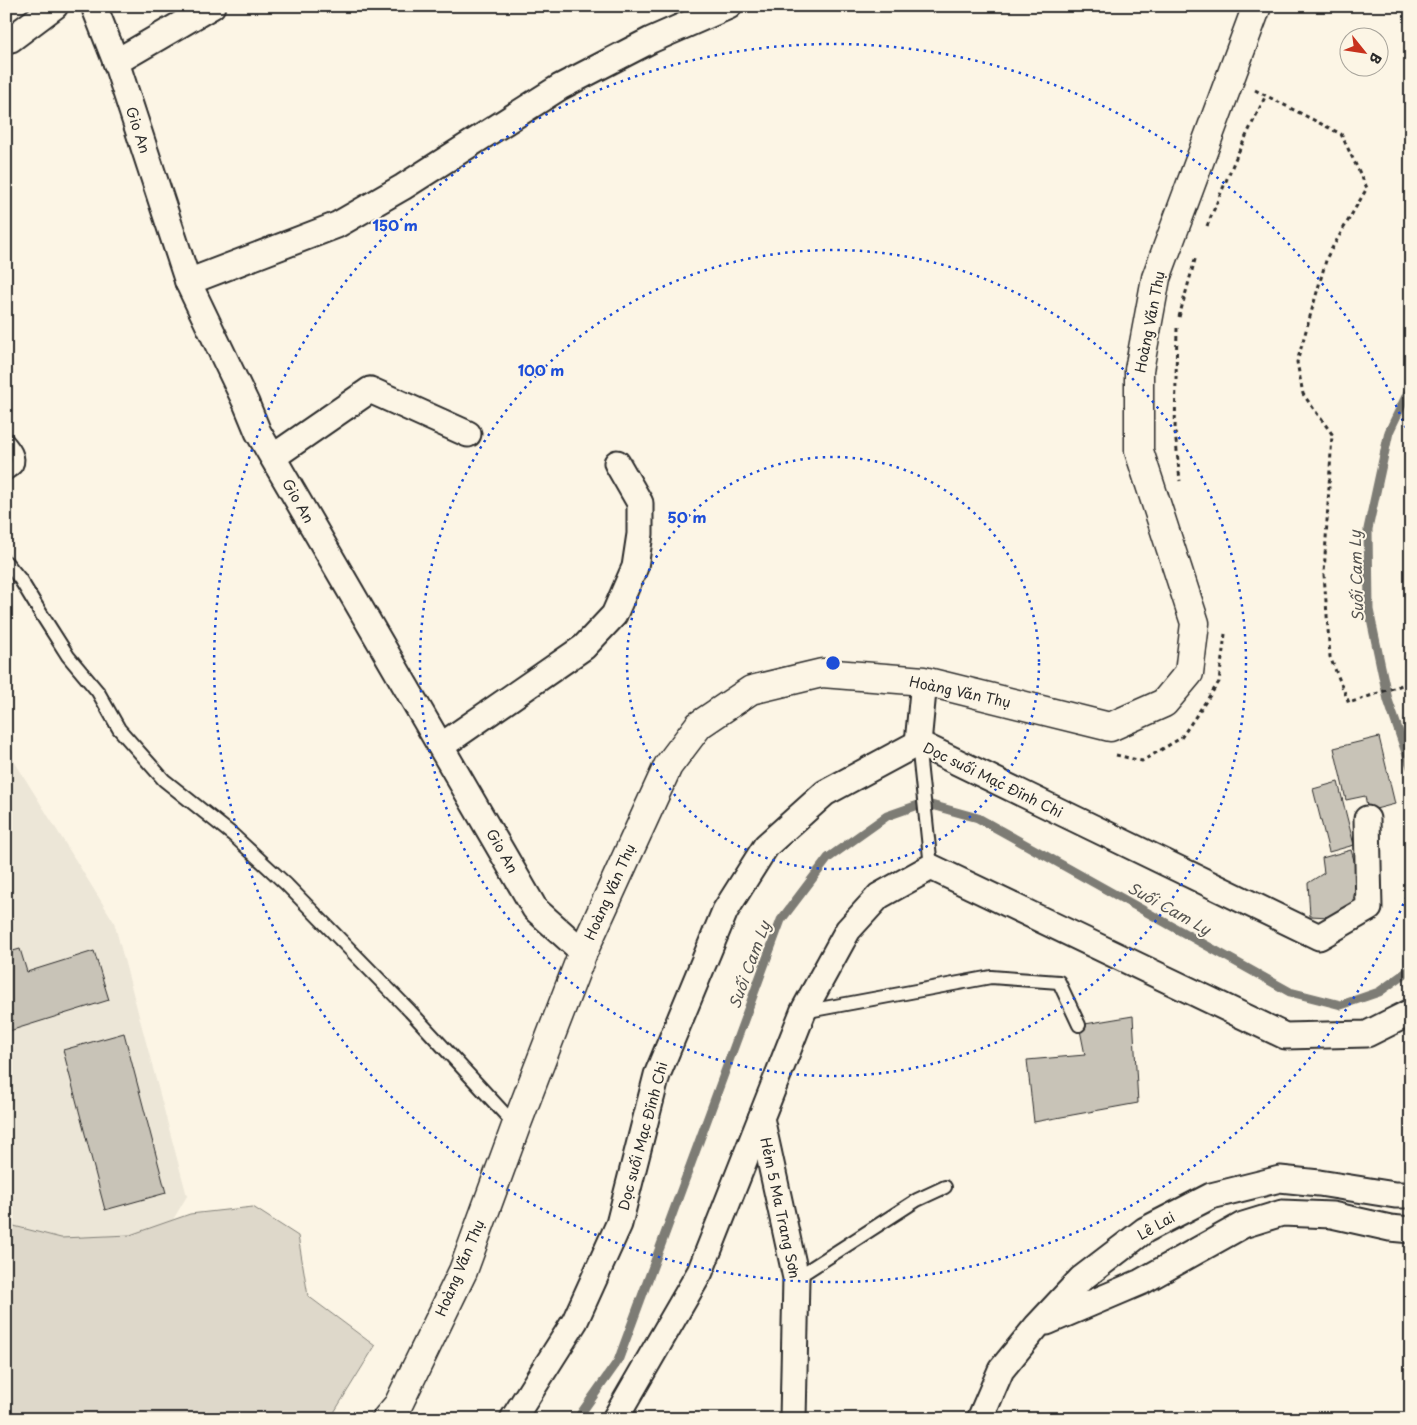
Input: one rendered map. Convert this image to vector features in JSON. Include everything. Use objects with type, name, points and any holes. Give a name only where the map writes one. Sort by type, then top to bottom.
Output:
[{"type":"main road","name":"Hoàng Văn Thụ","points":[[386,1419],[398,1404],[462,1271],[583,952],[668,766],[699,724],[751,690],[822,673],[924,681],[1110,727],[1164,703],[1189,673],[1195,622],[1139,452],[1139,370],[1156,278],[1257,6]]},
{"type":"street","points":[[6,40],[11,40],[55,6]]},
{"type":"street","name":"Gio An","points":[[94,6],[116,62],[188,282],[258,432],[535,909],[583,952]]},
{"type":"street","points":[[116,62],[212,6]]},
{"type":"street","points":[[188,282],[337,225],[403,188],[560,87],[651,40],[729,6]]},
{"type":"street","points":[[273,457],[370,390],[468,434]]},
{"type":"street","points":[[441,746],[584,647],[614,615],[635,568],[640,534],[640,503],[617,463]]},
{"type":"street","points":[[918,743],[924,681]]},
{"type":"street","name":"Dọc suối Mạc Đĩnh Chi","points":[[513,1419],[575,1321],[619,1224],[657,1076],[726,911],[766,846],[825,793],[918,743],[1319,937],[1369,908],[1367,819]]},
{"type":"street","points":[[615,1419],[700,1272],[804,1012],[848,930],[879,896],[931,867],[1285,1036],[1367,1034],[1411,1012]]},
{"type":"street","name":"Hẻm 5 Ma Trang Sơn","points":[[761,1118],[796,1278],[793,1419]]},
{"type":"street","name":"Lê Lai","points":[[980,1419],[1001,1370],[1038,1326],[1081,1279],[1145,1230],[1211,1196],[1280,1178],[1394,1195],[1411,1195]]},
{"type":"street","points":[[1038,1326],[1141,1282],[1243,1225],[1282,1213],[1332,1215],[1390,1228],[1411,1230]]},
{"type":"lane","points":[[6,439],[14,448],[17,457],[16,466],[6,474]]},
{"type":"lane","points":[[6,562],[20,578],[68,656],[98,692],[119,729],[164,780],[233,835],[286,884],[410,1011],[516,1126]]},
{"type":"lane","points":[[918,743],[931,867]]},
{"type":"lane","points":[[804,1012],[991,977],[1059,982],[1079,1025]]},
{"type":"lane","points":[[796,1278],[917,1200],[946,1186]]},
{"type":"path","points":[[1253,88],[1341,134],[1367,188],[1327,257],[1298,362],[1303,394],[1332,434],[1324,574],[1330,657],[1349,703],[1411,682]]},
{"type":"shaded area","points":[[6,748],[114,922],[187,1196],[145,1267],[6,1312]]},
{"type":"shaded area","points":[[253,1207],[298,1236],[308,1296],[375,1346],[330,1419],[6,1419],[6,1224],[61,1238],[130,1235],[190,1214]]},
{"type":"building","points":[[1379,737],[1395,804],[1368,811],[1365,796],[1346,800],[1334,748]]},
{"type":"building","points":[[1338,782],[1354,845],[1329,852],[1313,789]]},
{"type":"building","points":[[1351,850],[1358,874],[1352,906],[1330,917],[1310,916],[1308,883],[1324,873],[1322,858]]},
{"type":"building","points":[[20,949],[27,972],[94,951],[109,1000],[6,1032],[6,953]]},
{"type":"building","points":[[1133,1016],[1138,1103],[1034,1122],[1027,1060],[1085,1055],[1079,1025]]},
{"type":"building","points":[[124,1033],[166,1193],[105,1210],[63,1050]]},
{"type":"waterway","name":"Suối Cam Ly","points":[[1411,386],[1389,432],[1368,529],[1369,610],[1388,700],[1411,767]]},
{"type":"waterway","name":"Suối Cam Ly","points":[[577,1419],[618,1361],[781,920],[828,858],[887,816],[924,803],[978,818],[1290,992],[1341,1005],[1379,992],[1411,969]]}]
